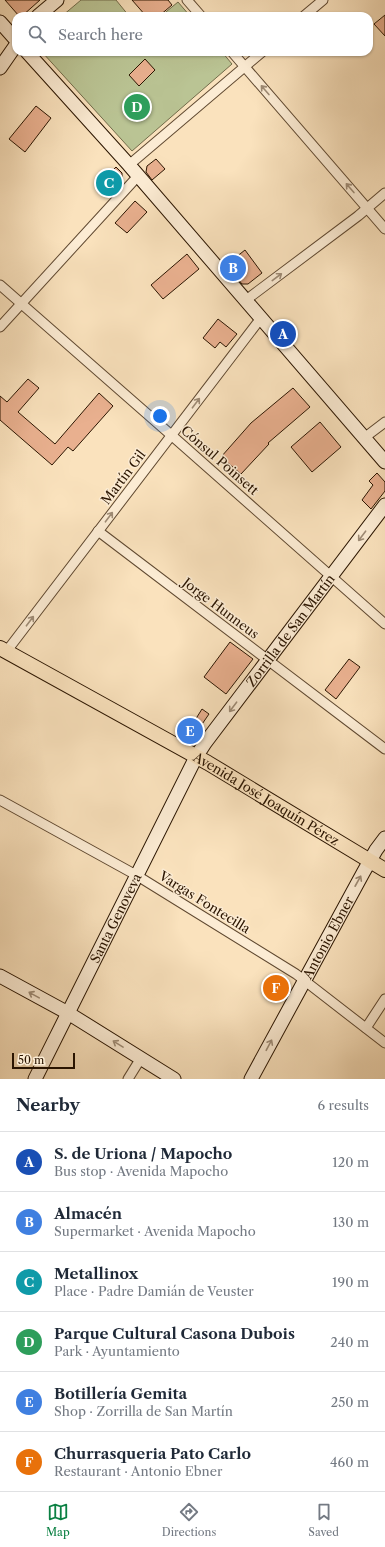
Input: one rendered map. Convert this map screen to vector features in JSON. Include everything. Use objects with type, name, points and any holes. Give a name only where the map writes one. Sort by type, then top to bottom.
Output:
[{"type":"main road","name":"Avenida José Joaquín Pérez","points":[[3,650],[196,757],[385,870]]},
{"type":"street","points":[[43,12],[57,0]]},
{"type":"street","points":[[187,0],[198,12]]},
{"type":"street","points":[[309,12],[323,0]]},
{"type":"street","points":[[0,22],[12,36]]},
{"type":"street","points":[[0,68],[12,51]]},
{"type":"street","points":[[31,56],[129,165],[385,462]]},
{"type":"street","points":[[235,56],[385,229]]},
{"type":"street","points":[[129,165],[257,56]]},
{"type":"street","points":[[0,327],[138,176]]},
{"type":"street","points":[[246,300],[385,193]]},
{"type":"street","name":"Cónsul Poinsett","points":[[0,285],[385,624]]},
{"type":"street","name":"Martín Gil","points":[[3,650],[98,531],[261,318]]},
{"type":"street","points":[[364,438],[385,422]]},
{"type":"street","name":"Zorrilla de San Martín","points":[[196,757],[385,505]]},
{"type":"street","name":"Jorge Hunneus","points":[[98,531],[385,749]]},
{"type":"street","name":"Santa Genoveva","points":[[35,1079],[196,757]]},
{"type":"street","name":"Vargas Fontecilla","points":[[0,800],[136,875],[304,980],[385,1043]]},
{"type":"street","name":"Antonio Ebner","points":[[251,1079],[370,860],[385,838]]},
{"type":"street","points":[[0,976],[68,1013],[174,1079]]},
{"type":"street","points":[[366,1028],[385,999]]},
{"type":"street","points":[[128,1079],[140,1058]]},
{"type":"green space","points":[[81,0],[116,0],[126,12],[67,12]]},
{"type":"green space","points":[[178,2],[187,12],[166,12]]},
{"type":"green space","points":[[46,56],[225,56],[232,64],[132,151]]},
{"type":"building","points":[[5,0],[40,0],[26,12],[16,12]]},
{"type":"building","points":[[132,0],[168,0],[172,5],[164,12],[142,12]]},
{"type":"building","points":[[385,15],[385,36],[374,24]]},
{"type":"building","points":[[145,59],[155,70],[139,86],[129,75]]},
{"type":"building","points":[[36,106],[51,118],[25,152],[9,139]]},
{"type":"building","points":[[156,159],[165,169],[152,180],[146,172],[147,166]]},
{"type":"building","points":[[116,167],[122,173],[122,179],[106,196],[96,187]]},
{"type":"building","points":[[135,201],[147,212],[127,233],[115,223]]},
{"type":"building","points":[[245,250],[262,273],[248,284],[242,284],[226,265]]},
{"type":"building","points":[[187,254],[199,269],[163,299],[151,285]]},
{"type":"building","points":[[218,319],[237,334],[226,347],[220,342],[215,348],[203,338]]},
{"type":"building","points":[[28,379],[39,388],[18,412],[55,444],[99,393],[113,406],[73,451],[68,447],[52,465],[0,420],[0,396],[7,402]]},
{"type":"building","points":[[293,388],[310,407],[268,443],[269,444],[241,474],[221,457],[251,423]]},
{"type":"building","points":[[320,422],[341,447],[312,472],[291,447]]},
{"type":"building","points":[[377,473],[385,482],[385,491],[371,509],[362,500],[373,485],[369,481]]},
{"type":"building","points":[[230,642],[253,659],[226,694],[204,677]]},
{"type":"building","points":[[349,659],[360,667],[336,699],[325,690]]},
{"type":"building","points":[[202,709],[209,714],[196,733],[189,735],[180,728],[185,721],[192,725]]},
{"type":"place","name":"Parque Cultural Casona Dubois","points":[[137,107]]},
{"type":"place","name":"Metallinox","points":[[109,183]]},
{"type":"place","name":"Almacén","points":[[233,268]]},
{"type":"place","name":"S. de Uriona / Mapocho","points":[[283,334]]},
{"type":"place","name":"Botillería Gemita","points":[[190,731]]},
{"type":"place","name":"Churrasqueria Pato Carlo","points":[[276,988]]}]
